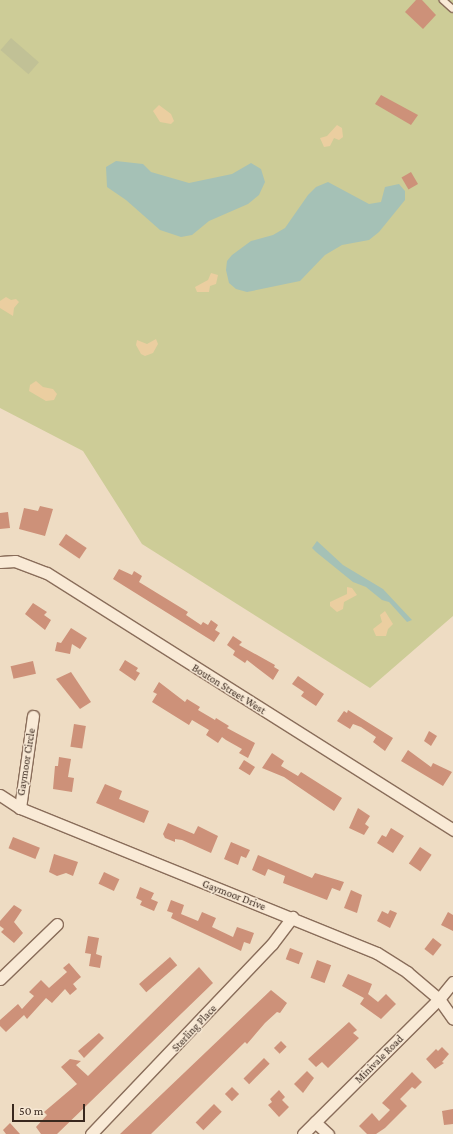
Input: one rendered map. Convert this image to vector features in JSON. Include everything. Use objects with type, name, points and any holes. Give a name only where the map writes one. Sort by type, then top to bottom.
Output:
[{"type":"street","name":"Bouton Street West","points":[[0,562],[15,561],[47,573],[453,830]]},
{"type":"street","name":"Gaymoor Circle","points":[[20,808],[33,716]]},
{"type":"street","name":"Gaymoor Drive","points":[[0,795],[20,808],[155,864],[292,917],[377,953],[407,972],[439,1000],[453,1018]]},
{"type":"street","name":"Sterling Place","points":[[91,1134],[272,944],[292,917]]},
{"type":"street","points":[[1,975],[57,924]]},
{"type":"street","name":"Minivale Road","points":[[303,1134],[439,1000],[453,982]]},
{"type":"street","points":[[315,1122],[328,1134]]},
{"type":"lane","points":[[443,0],[453,9]]},
{"type":"shaded area","points":[[0,0],[453,0],[453,616],[370,688],[142,544],[83,451],[0,408]]},
{"type":"shaded area","points":[[116,161],[143,164],[151,172],[189,183],[232,174],[251,163],[261,169],[265,182],[259,195],[248,204],[209,221],[192,235],[181,237],[160,230],[126,200],[107,187],[106,167]]},
{"type":"shaded area","points":[[328,182],[369,204],[381,202],[385,187],[399,184],[405,191],[405,200],[379,232],[369,240],[342,245],[325,255],[300,281],[247,292],[236,289],[229,283],[226,270],[227,261],[232,255],[251,241],[273,235],[285,228],[308,195],[316,187]]},
{"type":"shaded area","points":[[317,541],[343,565],[383,589],[412,620],[407,622],[389,602],[382,600],[366,587],[353,582],[316,552],[312,548]]},
{"type":"sand","points":[[159,105],[171,114],[174,121],[171,124],[160,122],[153,111]]},
{"type":"sand","points":[[337,125],[342,128],[343,137],[339,140],[334,138],[330,146],[324,147],[320,138],[327,136]]},
{"type":"sand","points":[[211,273],[218,275],[216,284],[210,286],[209,292],[197,292],[195,287],[208,280]]},
{"type":"sand","points":[[6,297],[11,300],[16,299],[19,302],[14,308],[13,316],[0,308],[0,301]]},
{"type":"sand","points":[[156,339],[158,344],[153,353],[145,356],[141,354],[136,345],[137,340],[147,344]]},
{"type":"sand","points":[[36,381],[43,387],[53,389],[57,394],[54,400],[46,401],[29,391],[30,385]]},
{"type":"sand","points":[[347,587],[352,588],[357,595],[344,602],[343,609],[337,612],[330,606],[330,602],[347,594]]},
{"type":"sand","points":[[385,611],[393,624],[388,629],[386,636],[376,636],[373,629],[382,622],[380,615]]},
{"type":"green space","points":[[11,38],[39,62],[28,74],[1,50]]},
{"type":"building","points":[[416,0],[422,0],[436,15],[423,29],[405,12]]},
{"type":"building","points":[[381,95],[418,115],[411,125],[375,104]]},
{"type":"building","points":[[411,172],[418,184],[408,190],[401,178]]},
{"type":"building","points":[[40,506],[53,509],[45,536],[19,529],[24,508],[38,511]]},
{"type":"building","points":[[8,512],[10,528],[0,529],[0,513]]},
{"type":"building","points":[[66,534],[87,548],[79,559],[59,545]]},
{"type":"building","points":[[119,569],[132,575],[134,571],[142,576],[139,582],[188,612],[186,615],[201,625],[203,622],[208,625],[211,620],[218,625],[215,630],[220,633],[214,642],[113,579]]},
{"type":"building","points":[[33,603],[47,612],[44,615],[51,620],[45,630],[25,614]]},
{"type":"building","points":[[71,628],[87,638],[80,649],[72,644],[70,654],[55,651],[57,642],[61,643]]},
{"type":"building","points":[[233,636],[242,642],[239,645],[275,665],[274,667],[279,670],[273,680],[247,660],[245,663],[233,655],[235,651],[227,645]]},
{"type":"building","points":[[125,660],[138,668],[136,671],[140,673],[135,681],[119,670]]},
{"type":"building","points":[[33,661],[36,674],[14,679],[11,666]]},
{"type":"building","points":[[71,672],[91,702],[80,709],[56,679]]},
{"type":"building","points":[[298,676],[324,694],[316,706],[301,696],[304,692],[292,684]]},
{"type":"building","points":[[159,682],[185,702],[187,699],[200,707],[198,710],[215,720],[216,718],[229,726],[227,728],[255,743],[248,758],[239,753],[242,749],[222,737],[218,743],[206,735],[209,730],[192,720],[189,725],[152,702],[157,694],[153,692]]},
{"type":"building","points":[[348,710],[393,738],[385,751],[373,742],[376,737],[361,727],[353,724],[350,729],[337,721],[344,711],[347,713]]},
{"type":"building","points":[[74,724],[86,726],[82,749],[70,747]]},
{"type":"building","points":[[429,731],[437,736],[431,746],[424,741]]},
{"type":"building","points":[[408,750],[431,767],[433,763],[452,772],[443,786],[401,761]]},
{"type":"building","points":[[272,753],[284,761],[281,766],[298,776],[301,772],[342,798],[334,811],[284,777],[262,768]]},
{"type":"building","points":[[59,757],[71,759],[68,777],[74,778],[72,792],[53,789],[55,766],[58,766]]},
{"type":"building","points":[[244,760],[255,767],[250,775],[239,768]]},
{"type":"building","points":[[105,784],[122,791],[119,799],[149,811],[144,823],[96,803]]},
{"type":"building","points":[[358,808],[370,816],[365,824],[369,827],[364,835],[349,828]]},
{"type":"building","points":[[168,823],[194,834],[198,826],[218,836],[211,853],[182,840],[175,839],[175,842],[165,838],[163,834]]},
{"type":"building","points":[[391,828],[404,836],[393,853],[377,843],[382,835],[386,837]]},
{"type":"building","points":[[13,837],[40,848],[35,859],[9,848]]},
{"type":"building","points":[[231,842],[250,850],[246,858],[241,856],[238,865],[224,859]]},
{"type":"building","points":[[420,847],[432,855],[420,871],[409,864]]},
{"type":"building","points":[[54,854],[78,862],[73,876],[66,873],[57,876],[49,872]]},
{"type":"building","points":[[258,855],[312,878],[315,873],[344,882],[340,891],[332,888],[327,900],[283,883],[285,876],[268,869],[265,876],[252,870]]},
{"type":"building","points":[[104,872],[119,879],[114,891],[99,884]]},
{"type":"building","points":[[140,887],[154,893],[151,899],[158,902],[154,911],[140,905],[142,901],[136,898]]},
{"type":"building","points":[[351,890],[362,895],[357,913],[344,908]]},
{"type":"building","points":[[171,900],[184,905],[181,914],[198,921],[202,912],[216,918],[212,927],[233,937],[237,927],[254,933],[250,944],[244,942],[241,951],[171,918],[173,913],[167,911]]},
{"type":"building","points":[[14,905],[22,910],[14,922],[23,933],[14,943],[1,932],[4,929],[0,926],[0,921]]},
{"type":"building","points":[[390,910],[397,913],[390,928],[377,921],[382,911],[388,914]]},
{"type":"building","points":[[448,912],[453,915],[453,931],[441,925]]},
{"type":"building","points":[[88,936],[99,938],[96,954],[102,956],[100,968],[89,966],[91,954],[85,953]]},
{"type":"building","points":[[433,938],[442,945],[433,956],[424,949]]},
{"type":"building","points":[[290,948],[303,953],[299,964],[286,959]]},
{"type":"building","points":[[170,957],[177,965],[146,992],[139,984]]},
{"type":"building","points":[[317,960],[331,965],[325,983],[311,978]]},
{"type":"building","points":[[69,963],[81,977],[73,984],[77,989],[70,995],[65,989],[52,1003],[46,998],[27,1019],[24,1015],[6,1032],[0,1026],[0,1020],[18,1004],[22,1009],[34,996],[29,992],[41,980],[49,988],[67,972],[63,968]]},
{"type":"building","points":[[199,967],[213,983],[57,1134],[41,1134],[36,1127],[47,1115],[44,1112],[77,1084],[61,1067],[70,1059],[81,1061],[76,1065],[88,1076]]},
{"type":"building","points":[[348,974],[372,984],[368,994],[378,1002],[386,994],[396,1004],[381,1019],[360,1004],[364,998],[342,986]]},
{"type":"building","points":[[271,990],[287,1003],[280,1013],[277,1012],[265,1023],[247,1044],[245,1042],[151,1134],[120,1134]]},
{"type":"building","points":[[349,1022],[357,1030],[353,1033],[359,1038],[328,1068],[322,1062],[316,1067],[308,1059]]},
{"type":"building","points":[[99,1033],[104,1038],[84,1058],[78,1051]]},
{"type":"building","points":[[281,1041],[287,1047],[280,1054],[274,1048]]},
{"type":"building","points":[[442,1047],[449,1054],[442,1062],[444,1063],[435,1069],[426,1059],[436,1049],[438,1051]]},
{"type":"building","points":[[264,1058],[270,1064],[249,1084],[243,1079]]},
{"type":"building","points":[[307,1071],[314,1078],[303,1093],[294,1084]]},
{"type":"building","points":[[412,1072],[422,1082],[415,1089],[412,1087],[400,1099],[407,1106],[385,1128],[376,1134],[367,1134],[359,1126],[372,1113],[379,1121],[390,1110],[382,1103]]},
{"type":"building","points":[[232,1087],[239,1094],[232,1101],[225,1094]]},
{"type":"building","points":[[279,1090],[285,1097],[282,1100],[289,1107],[279,1117],[268,1105],[272,1102],[270,1099]]},
{"type":"building","points":[[214,1104],[222,1112],[203,1130],[196,1122]]},
{"type":"building","points":[[453,1109],[453,1124],[444,1125],[442,1111]]},
{"type":"building","points":[[10,1123],[20,1134],[6,1134],[3,1130]]}]
